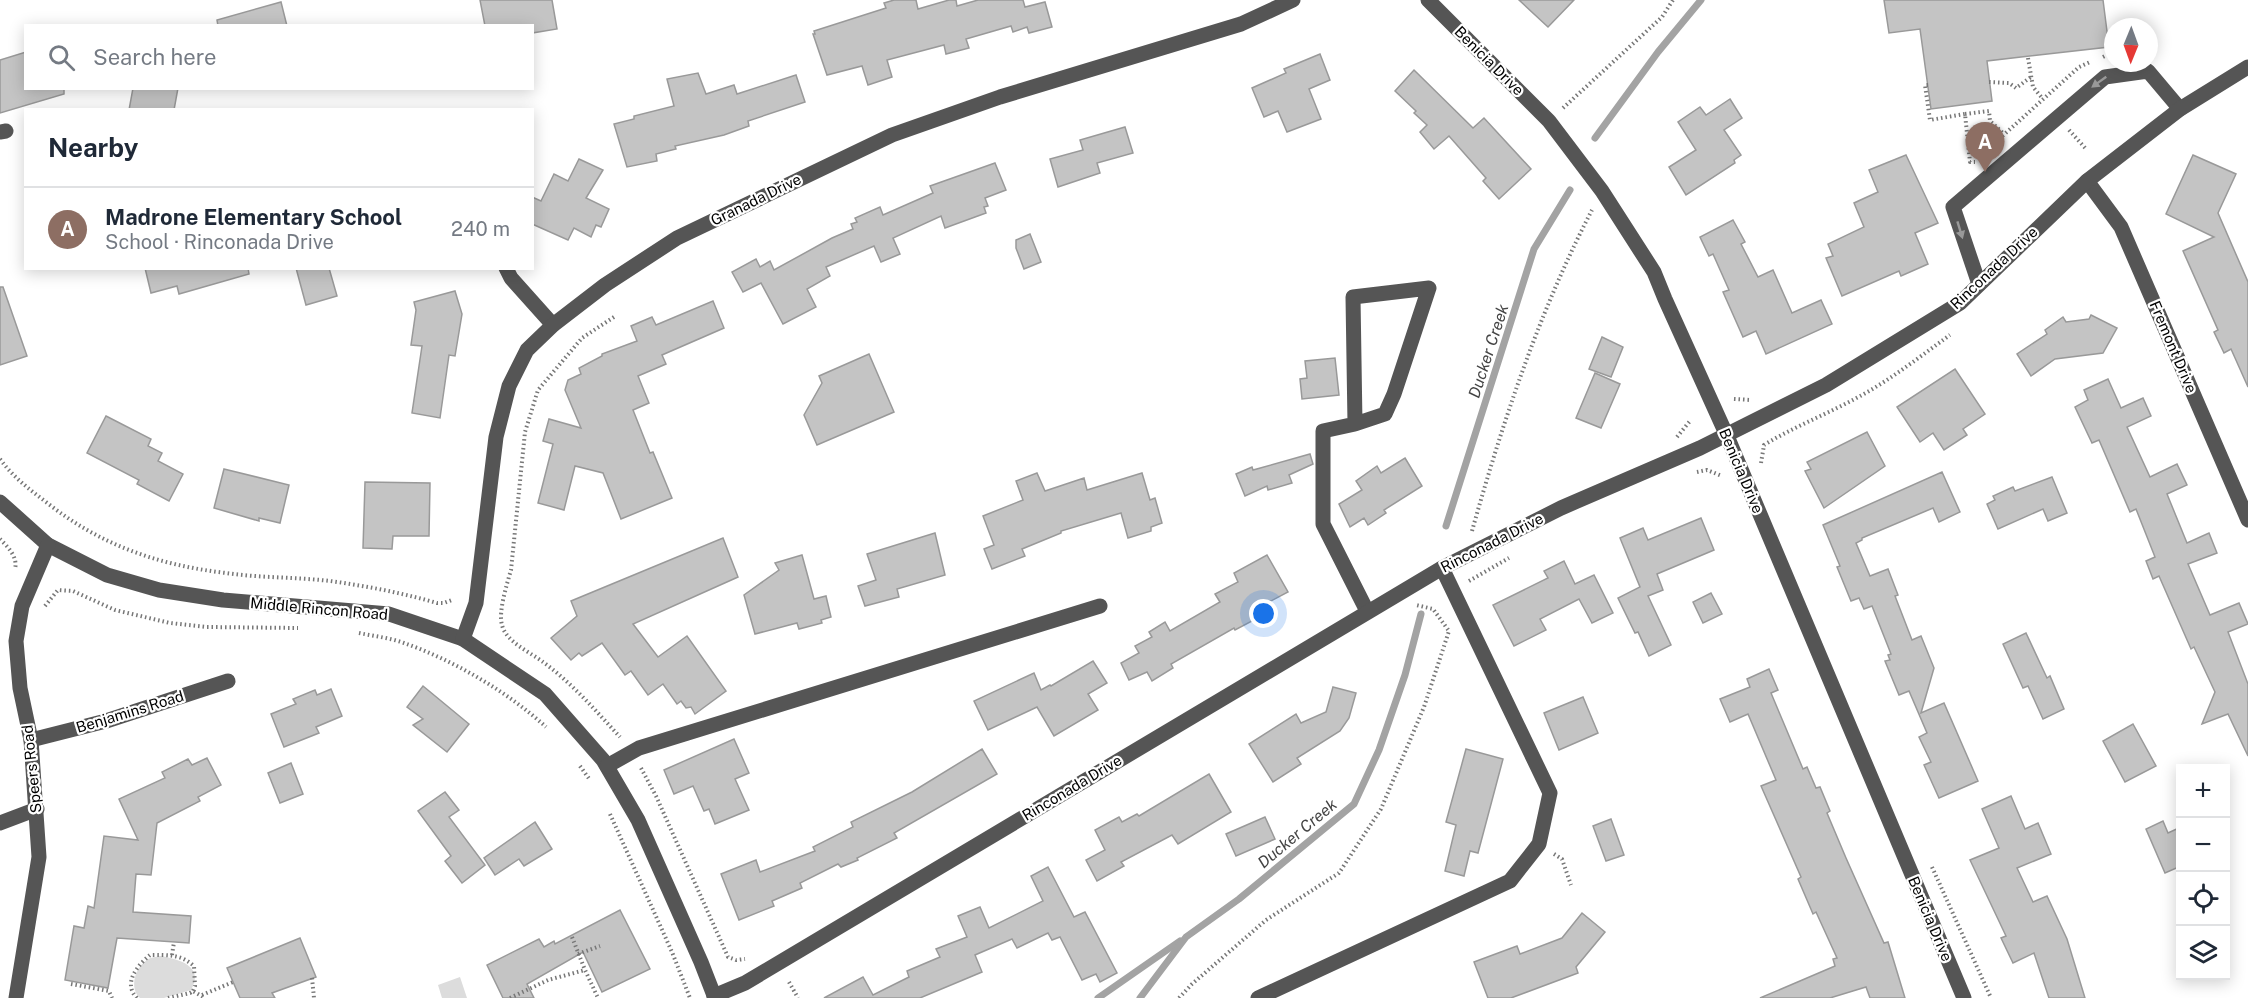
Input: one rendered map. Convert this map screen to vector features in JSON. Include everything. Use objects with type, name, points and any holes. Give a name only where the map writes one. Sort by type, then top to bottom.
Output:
[{"type":"street","name":"Granada Drive","points":[[463,639],[476,603],[496,437],[509,386],[527,351],[554,325],[605,285],[677,238],[892,135],[1000,97],[1241,24],[1293,0]]},
{"type":"street","name":"Benicia Drive","points":[[1428,0],[1549,121],[1602,191],[1654,272],[1727,436],[1964,998]]},
{"type":"street","name":"Rinconada Drive","points":[[714,997],[745,983],[1442,568],[1561,508],[1727,436],[1826,385],[1960,303],[2087,181],[2180,109],[2248,67]]},
{"type":"street","points":[[1979,284],[1953,207],[2105,76],[2148,71],[2180,109]]},
{"type":"street","name":"Fremont Drive","points":[[2087,181],[2121,227],[2248,520]]},
{"type":"street","points":[[507,270],[511,278],[554,325]]},
{"type":"street","points":[[1355,424],[1353,297],[1429,288],[1394,394],[1385,414],[1355,424],[1323,431],[1323,524],[1367,611]]},
{"type":"street","name":"Middle Rincon Road","points":[[0,502],[48,545],[107,575],[159,590],[223,600],[388,614],[463,639],[544,694],[607,766],[638,820],[701,962],[714,997]]},
{"type":"street","name":"Speers Road","points":[[16,998],[39,857],[31,740],[20,688],[16,641],[22,606],[48,545]]},
{"type":"street","points":[[1258,998],[1510,881],[1538,844],[1550,793],[1442,568]]},
{"type":"street","points":[[607,766],[639,748],[1100,606]]},
{"type":"street","name":"Benjamins Road","points":[[31,740],[106,722],[228,681]]},
{"type":"street","points":[[0,823],[37,809]]},
{"type":"path","points":[[1549,121],[1662,17],[1673,0]]},
{"type":"path","points":[[1965,114],[1970,162],[1975,162],[2079,68],[2104,56]]},
{"type":"path","points":[[2028,58],[2032,87],[2043,99]]},
{"type":"path","points":[[1989,82],[2009,83],[2016,88],[2031,77]]},
{"type":"path","points":[[1928,84],[1925,85],[1930,120],[1989,111],[1990,122],[2004,134]]},
{"type":"path","points":[[2067,127],[2087,150]]},
{"type":"path","points":[[1471,536],[1503,423],[1540,324],[1572,249],[1602,191]]},
{"type":"path","points":[[501,624],[504,592],[511,570],[525,432],[538,390],[582,338],[614,316]]},
{"type":"path","points":[[1764,445],[1788,430],[1863,395],[1955,330]]},
{"type":"path","points":[[1734,399],[1743,401]]},
{"type":"path","points":[[0,459],[12,476],[65,517],[114,545],[170,565],[227,573],[328,581],[383,589],[437,603],[452,600]]},
{"type":"path","points":[[0,539],[10,550],[16,563]]},
{"type":"path","points":[[45,606],[58,590],[73,591],[115,610],[170,623],[207,627],[305,628]]},
{"type":"path","points":[[1179,998],[1266,920],[1339,873],[1380,810],[1424,707],[1449,631]]},
{"type":"path","points":[[358,632],[404,642],[464,670],[527,709],[550,731]]},
{"type":"path","points":[[575,760],[591,782]]},
{"type":"path","points":[[607,808],[672,952],[690,998]]},
{"type":"path","points":[[1538,844],[1562,859],[1571,885]]},
{"type":"path","points":[[572,937],[598,998]]},
{"type":"path","points":[[172,956],[174,942]]},
{"type":"path","points":[[578,954],[600,946]]},
{"type":"path","points":[[137,998],[133,994],[131,985],[134,972],[141,962],[150,955],[186,958],[194,966],[195,986],[190,993],[168,998]]},
{"type":"path","points":[[510,998],[548,980],[585,970]]},
{"type":"path","points":[[312,978],[314,998]]},
{"type":"path","points":[[193,990],[203,996],[233,982]]},
{"type":"path","points":[[789,982],[798,998]]},
{"type":"path","points":[[71,984],[109,991],[112,998]]},
{"type":"shaded area","points":[[160,956],[175,959],[192,969],[195,975],[191,990],[164,998],[140,998],[134,984],[139,968],[147,960]]},
{"type":"shaded area","points":[[460,977],[467,998],[442,998],[438,985]]},
{"type":"building","points":[[480,0],[552,0],[557,29],[534,33],[534,24],[485,24]]},
{"type":"building","points":[[894,0],[916,0],[918,9],[949,0],[956,0],[957,6],[978,0],[1023,0],[1025,7],[1045,2],[1052,27],[1029,33],[1027,27],[1013,32],[1011,26],[966,39],[969,48],[946,54],[944,45],[887,60],[892,77],[868,85],[862,66],[827,75],[813,34],[815,34],[814,31],[886,8],[884,3]]},
{"type":"building","points":[[1519,0],[1574,0],[1548,27]]},
{"type":"building","points":[[1884,0],[2103,0],[2105,18],[2104,48],[1987,61],[1992,101],[1931,109],[1920,29],[1889,33]]},
{"type":"building","points":[[281,2],[286,24],[218,24],[217,20]]},
{"type":"building","points":[[24,53],[24,90],[64,90],[64,94],[0,113],[0,60]]},
{"type":"building","points":[[1320,54],[1330,80],[1309,89],[1321,119],[1287,132],[1278,111],[1264,117],[1252,88],[1286,73],[1284,69]]},
{"type":"building","points":[[1414,70],[1473,128],[1484,118],[1531,169],[1499,199],[1483,181],[1486,178],[1449,136],[1434,149],[1420,132],[1427,125],[1395,91]]},
{"type":"building","points":[[698,73],[706,94],[734,85],[737,94],[796,75],[805,102],[748,121],[749,126],[724,135],[675,146],[676,149],[656,154],[657,161],[627,167],[614,124],[634,119],[634,116],[674,106],[667,79]]},
{"type":"building","points":[[133,90],[178,90],[174,108],[129,108]]},
{"type":"building","points":[[1730,99],[1742,118],[1724,130],[1741,155],[1734,160],[1735,163],[1686,195],[1669,167],[1696,150],[1678,122],[1700,107],[1706,115]]},
{"type":"building","points":[[1125,127],[1133,153],[1097,163],[1100,173],[1058,187],[1050,159],[1083,150],[1080,140]]},
{"type":"building","points":[[1906,155],[1938,223],[1915,233],[1928,264],[1901,276],[1899,271],[1842,296],[1826,258],[1833,256],[1828,244],[1864,227],[1854,203],[1878,192],[1869,170]]},
{"type":"building","points":[[2193,155],[2236,174],[2218,213],[2248,282],[2248,387],[2231,349],[2224,353],[2214,332],[2218,330],[2183,251],[2214,237],[2166,214]]},
{"type":"building","points":[[579,159],[603,170],[586,198],[609,209],[601,227],[596,225],[591,237],[574,228],[568,240],[534,225],[534,198],[541,201],[554,174],[568,181]]},
{"type":"building","points":[[995,163],[1006,190],[985,198],[988,206],[984,207],[986,213],[945,228],[941,216],[893,238],[900,254],[881,262],[874,246],[826,267],[830,276],[807,289],[816,307],[783,324],[761,283],[743,292],[732,272],[756,259],[760,267],[770,261],[774,270],[853,229],[851,224],[857,222],[855,218],[880,207],[883,215],[933,193],[930,186]]},
{"type":"building","points":[[1733,220],[1745,242],[1741,244],[1758,277],[1773,270],[1792,313],[1821,300],[1832,324],[1766,354],[1756,331],[1743,337],[1723,292],[1729,290],[1713,254],[1709,256],[1700,237]]},
{"type":"building","points":[[1030,234],[1041,262],[1024,269],[1016,248],[1016,240]]},
{"type":"building","points":[[145,270],[248,270],[249,274],[179,294],[177,286],[151,293]]},
{"type":"building","points":[[297,270],[330,270],[337,296],[306,305]]},
{"type":"building","points":[[0,287],[3,287],[27,356],[0,365]]},
{"type":"building","points":[[455,291],[462,314],[455,356],[449,355],[440,418],[412,413],[422,346],[411,345],[416,310],[414,302]]},
{"type":"building","points":[[713,301],[724,328],[662,355],[666,364],[638,376],[649,403],[633,410],[650,453],[653,452],[672,498],[621,519],[603,473],[575,466],[564,510],[538,503],[553,444],[543,441],[549,419],[581,428],[565,390],[568,380],[581,374],[579,368],[602,354],[637,341],[631,326],[652,317],[656,325]]},
{"type":"building","points":[[2091,315],[2117,328],[2103,353],[2055,359],[2031,376],[2017,354],[2047,334],[2045,330],[2063,317],[2066,322],[2089,319]]},
{"type":"building","points":[[1602,337],[1623,347],[1611,377],[1589,369]]},
{"type":"building","points":[[869,354],[894,412],[817,445],[804,415],[822,383],[819,376]]},
{"type":"building","points":[[1335,358],[1339,395],[1302,399],[1300,379],[1307,378],[1305,361]]},
{"type":"building","points":[[1955,369],[1985,414],[1963,429],[1967,435],[1944,450],[1933,433],[1920,442],[1897,407]]},
{"type":"building","points":[[1595,373],[1620,384],[1601,428],[1576,418]]},
{"type":"building","points":[[2108,379],[2121,408],[2143,398],[2151,416],[2127,427],[2150,477],[2177,464],[2187,485],[2167,494],[2187,543],[2209,533],[2217,553],[2188,564],[2210,615],[2239,603],[2248,624],[2228,632],[2248,684],[2248,756],[2228,714],[2202,724],[2215,692],[2194,647],[2191,649],[2159,576],[2153,579],[2146,561],[2155,557],[2136,509],[2130,512],[2099,440],[2092,443],[2075,407],[2088,400],[2084,390]]},
{"type":"building","points":[[106,416],[151,439],[148,446],[162,453],[158,461],[183,474],[169,501],[137,484],[139,480],[87,453]]},
{"type":"building","points":[[1867,432],[1885,466],[1824,508],[1805,471],[1811,469],[1807,462]]},
{"type":"building","points":[[1310,454],[1313,464],[1289,475],[1292,483],[1268,490],[1267,486],[1245,496],[1236,474],[1252,467],[1253,470]]},
{"type":"building","points":[[1405,458],[1422,486],[1384,510],[1386,513],[1368,525],[1364,518],[1350,527],[1339,504],[1362,490],[1356,481],[1377,466],[1381,473]]},
{"type":"building","points":[[224,469],[289,485],[280,523],[259,518],[259,521],[214,508]]},
{"type":"building","points":[[1942,472],[1960,512],[1939,522],[1933,508],[1862,538],[1856,543],[1870,576],[1888,569],[1898,595],[1895,596],[1912,640],[1921,636],[1934,668],[1921,713],[1944,703],[1978,781],[1939,798],[1924,765],[1931,762],[1919,737],[1927,733],[1909,691],[1899,695],[1885,661],[1890,660],[1888,655],[1891,654],[1872,606],[1864,609],[1859,598],[1851,601],[1823,525]]},
{"type":"building","points":[[1037,473],[1045,491],[1084,478],[1087,490],[1142,473],[1150,500],[1155,498],[1162,523],[1151,527],[1151,531],[1128,538],[1121,513],[1061,531],[1061,533],[1022,549],[1025,556],[992,569],[984,549],[994,545],[983,516],[1023,500],[1016,481]]},
{"type":"building","points":[[2052,477],[2067,513],[2048,521],[2043,509],[1998,529],[1987,504],[1995,500],[1993,496],[2013,487],[2015,491]]},
{"type":"building","points":[[365,482],[430,483],[429,536],[393,536],[392,549],[363,548]]},
{"type":"building","points":[[1701,518],[1714,550],[1657,574],[1663,590],[1648,596],[1671,645],[1649,656],[1618,598],[1640,587],[1620,538],[1643,528],[1648,540]]},
{"type":"building","points":[[935,533],[945,575],[897,589],[899,597],[865,606],[858,586],[876,580],[867,554]]},
{"type":"building","points":[[723,538],[738,577],[633,624],[658,657],[687,636],[726,691],[695,714],[691,707],[686,708],[681,701],[677,704],[663,684],[648,695],[631,671],[625,675],[602,643],[582,656],[579,653],[571,660],[551,638],[577,616],[571,601]]},
{"type":"building","points":[[802,555],[814,599],[826,596],[831,617],[821,620],[822,623],[799,629],[797,623],[755,634],[744,595],[779,570],[775,563]]},
{"type":"building","points":[[1267,555],[1288,592],[1250,612],[1254,620],[1235,630],[1234,628],[1171,664],[1173,668],[1152,681],[1147,672],[1129,680],[1121,663],[1139,653],[1135,646],[1152,637],[1149,632],[1165,622],[1170,631],[1220,602],[1215,594],[1238,582],[1234,573]]},
{"type":"building","points":[[1564,561],[1575,584],[1594,575],[1613,613],[1592,623],[1579,599],[1540,619],[1546,630],[1514,646],[1493,605],[1548,578],[1544,571]]},
{"type":"building","points":[[1711,593],[1722,614],[1703,623],[1693,602]]},
{"type":"building","points":[[2026,633],[2047,678],[2050,676],[2064,709],[2043,719],[2028,686],[2023,688],[2003,644]]},
{"type":"building","points":[[1093,661],[1107,683],[1088,694],[1098,710],[1054,736],[1037,707],[988,730],[974,701],[1034,673],[1041,690]]},
{"type":"building","points":[[1769,669],[1778,690],[1771,693],[1803,769],[1807,767],[1816,788],[1820,787],[1830,811],[1827,813],[1846,858],[1884,943],[1888,942],[1905,998],[1870,998],[1866,987],[1830,998],[1760,998],[1835,966],[1833,959],[1837,958],[1816,912],[1813,914],[1798,879],[1801,877],[1761,786],[1776,780],[1748,714],[1730,722],[1720,699],[1750,687],[1747,679]]},
{"type":"building","points":[[423,686],[469,724],[447,752],[413,725],[423,719],[407,707]]},
{"type":"building","points":[[1333,687],[1356,693],[1349,718],[1340,731],[1297,758],[1301,764],[1273,782],[1249,744],[1296,714],[1301,723],[1326,712]]},
{"type":"building","points":[[331,689],[342,716],[316,727],[319,733],[284,747],[271,714],[296,704],[293,699],[315,690],[317,695]]},
{"type":"building","points":[[1583,697],[1598,733],[1559,750],[1544,713]]},
{"type":"building","points":[[2133,724],[2156,766],[2125,782],[2103,741]]},
{"type":"building","points":[[734,739],[749,773],[735,779],[749,810],[715,824],[709,809],[704,811],[693,786],[674,794],[664,770]]},
{"type":"building","points":[[982,749],[997,774],[894,833],[897,838],[857,858],[858,860],[841,867],[838,864],[800,883],[802,888],[772,901],[774,906],[739,920],[721,874],[756,860],[760,872],[815,851],[813,847],[853,827],[851,822],[912,792]]},
{"type":"building","points":[[1466,749],[1503,759],[1478,853],[1470,851],[1464,876],[1445,871],[1456,825],[1446,822]]},
{"type":"building","points":[[207,758],[221,785],[198,797],[200,801],[157,823],[151,875],[136,874],[133,912],[191,916],[189,943],[117,938],[108,988],[65,980],[74,926],[84,928],[88,906],[94,908],[104,836],[138,840],[119,799],[165,778],[162,772],[188,759],[192,765]]},
{"type":"building","points":[[291,763],[303,794],[280,803],[268,773]]},
{"type":"building","points":[[1209,774],[1231,812],[1178,844],[1172,835],[1121,862],[1124,866],[1097,881],[1086,860],[1105,850],[1095,830],[1119,817],[1122,822],[1137,814],[1139,816]]},
{"type":"building","points":[[445,792],[459,810],[449,817],[485,865],[462,883],[445,861],[451,856],[418,811]]},
{"type":"building","points":[[2011,796],[2025,829],[2038,823],[2051,854],[2017,868],[2033,902],[2047,896],[2067,939],[2085,998],[2049,998],[2034,953],[2013,963],[2001,938],[2006,936],[1970,860],[1999,848],[1982,809]]},
{"type":"building","points":[[1265,817],[1275,839],[1236,856],[1226,834]]},
{"type":"building","points":[[1611,819],[1624,855],[1606,861],[1593,826]]},
{"type":"building","points":[[2163,821],[2168,833],[2176,829],[2176,868],[2165,873],[2146,829]]},
{"type":"building","points":[[535,822],[552,849],[524,866],[519,859],[495,875],[484,858]]},
{"type":"building","points":[[1048,867],[1074,917],[1085,912],[1117,973],[1100,982],[1096,974],[1082,980],[1060,937],[1052,940],[1048,933],[1017,948],[1012,939],[975,955],[982,972],[920,998],[824,998],[863,977],[873,995],[909,977],[907,971],[940,957],[936,949],[967,937],[958,916],[980,907],[989,928],[1043,901],[1031,876]]},
{"type":"building","points":[[620,910],[650,969],[602,992],[583,952],[527,984],[534,998],[503,998],[487,965],[539,939],[544,947],[554,941],[555,944]]},
{"type":"building","points":[[1582,913],[1605,932],[1576,967],[1578,973],[1511,998],[1488,998],[1474,962],[1517,946],[1520,954],[1562,938]]},
{"type":"building","points":[[300,938],[316,977],[272,993],[275,998],[240,998],[227,968]]},
{"type":"waterway","name":"Ducker Creek","points":[[1595,138],[1658,52],[1701,0]]},
{"type":"waterway","name":"Ducker Creek","points":[[1446,526],[1534,249],[1570,190]]},
{"type":"waterway","name":"Ducker Creek","points":[[1140,998],[1186,937],[1239,899],[1354,804],[1379,750],[1405,675],[1421,614]]},
{"type":"waterway","points":[[1098,998],[1180,941]]},
{"type":"place","name":"Madrone Elementary School","points":[[1985,172]]}]
